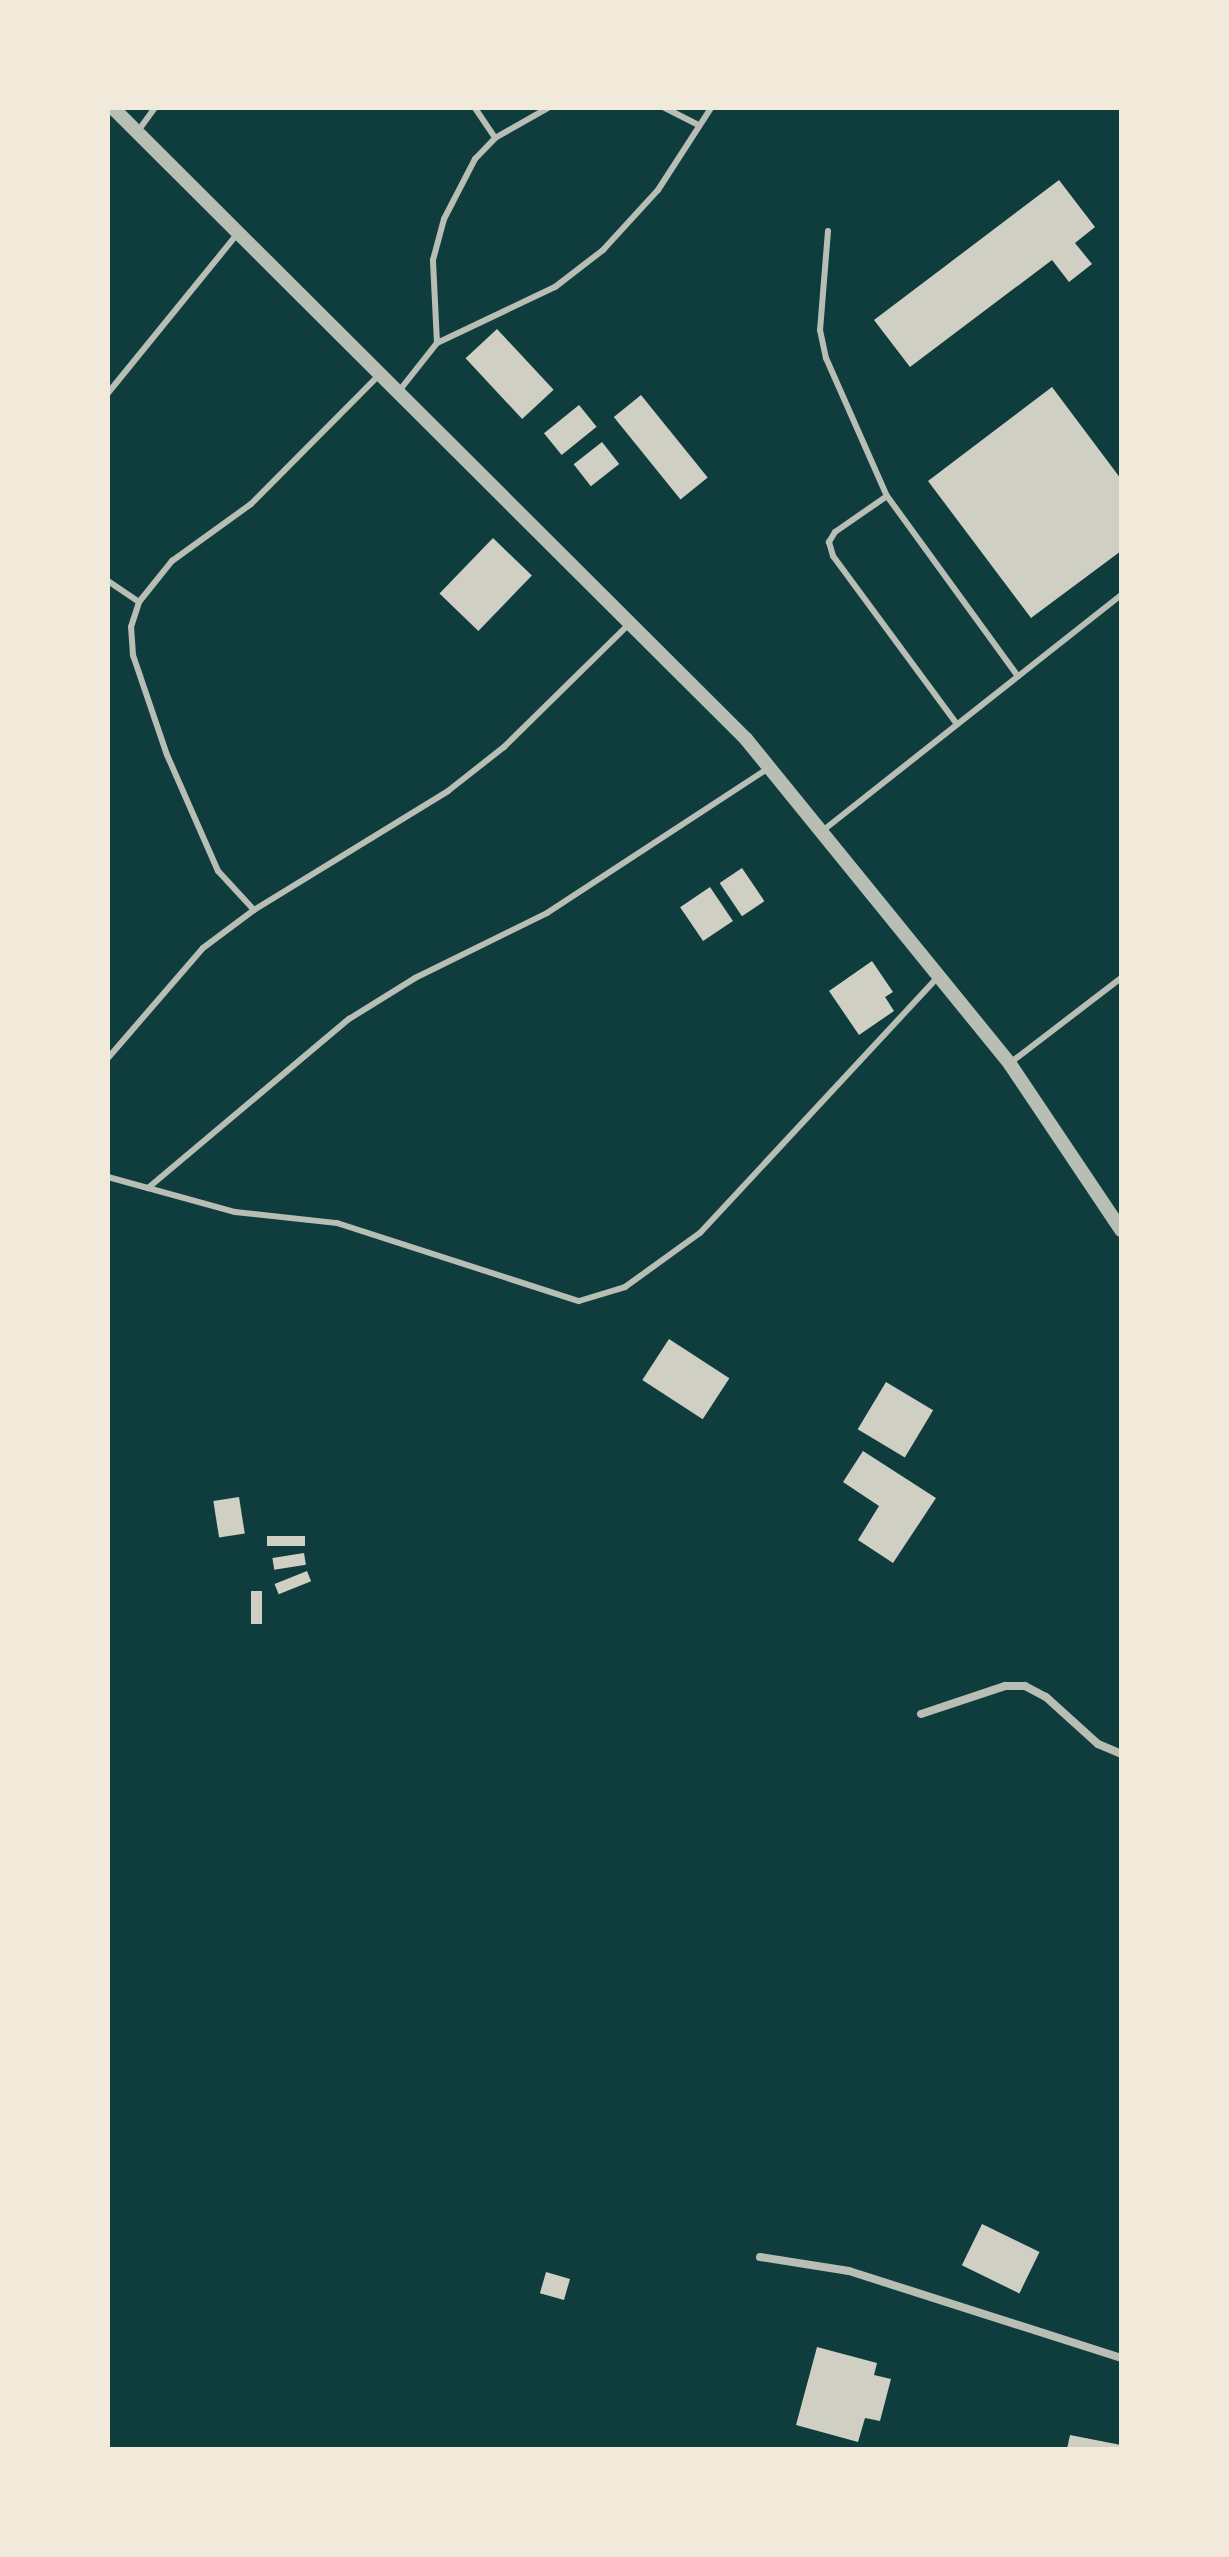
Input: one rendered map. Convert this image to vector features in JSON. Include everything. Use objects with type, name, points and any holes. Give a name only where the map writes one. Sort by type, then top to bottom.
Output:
[{"type":"street","points":[[113,108],[630,623],[769,768],[1010,1064],[1121,1230]]},
{"type":"street","points":[[921,1714],[1005,1686],[1025,1686],[1046,1697],[1098,1744],[1121,1754]]},
{"type":"street","points":[[760,2257],[849,2271],[1121,2358]]},
{"type":"lane","points":[[137,132],[155,108]]},
{"type":"lane","points":[[475,108],[495,138]]},
{"type":"lane","points":[[437,343],[436,242],[475,159],[495,138],[548,108]]},
{"type":"lane","points":[[665,108],[698,125]]},
{"type":"lane","points":[[399,392],[437,343],[555,287],[603,250],[658,190],[711,108]]},
{"type":"lane","points":[[108,393],[239,231]]},
{"type":"lane","points":[[828,231],[822,344],[887,496],[1018,676]]},
{"type":"lane","points":[[254,910],[218,871],[167,755],[133,655],[131,627],[139,602],[172,561],[251,504],[380,373]]},
{"type":"lane","points":[[887,496],[835,532],[829,542],[833,556],[957,724]]},
{"type":"lane","points":[[108,581],[139,602]]},
{"type":"lane","points":[[821,832],[1121,595]]},
{"type":"lane","points":[[108,1058],[203,948],[254,910],[448,791],[504,747],[630,623]]},
{"type":"lane","points":[[148,1188],[349,1019],[415,978],[547,913],[769,768]]},
{"type":"lane","points":[[108,1177],[235,1212],[337,1223],[579,1301],[625,1287],[700,1233],[939,976]]},
{"type":"lane","points":[[1010,1064],[1121,978]]},
{"type":"building","points":[[1059,180],[1095,227],[1075,243],[1092,264],[1069,282],[1052,260],[910,367],[874,320]]},
{"type":"building","points":[[497,329],[554,390],[522,419],[466,358]]},
{"type":"building","points":[[1052,387],[1121,479],[1121,551],[1031,618],[928,481]]},
{"type":"building","points":[[641,395],[708,477],[681,499],[614,417]]},
{"type":"building","points":[[579,405],[597,427],[562,455],[544,433]]},
{"type":"building","points":[[602,442],[619,464],[591,486],[574,464]]},
{"type":"building","points":[[493,538],[532,576],[478,631],[440,593]]},
{"type":"building","points":[[742,868],[764,901],[742,916],[720,883]]},
{"type":"building","points":[[710,887],[733,921],[703,941],[680,907]]},
{"type":"building","points":[[872,961],[893,992],[885,997],[894,1011],[859,1035],[829,991]]},
{"type":"building","points":[[669,1339],[729,1378],[703,1419],[642,1380]]},
{"type":"building","points":[[886,1382],[933,1410],[905,1457],[858,1429]]},
{"type":"building","points":[[863,1451],[936,1498],[893,1563],[858,1540],[879,1506],[843,1482]]},
{"type":"building","points":[[239,1497],[245,1534],[219,1538],[213,1501]]},
{"type":"building","points":[[267,1536],[305,1536],[305,1546],[267,1546]]},
{"type":"building","points":[[304,1553],[306,1565],[274,1570],[272,1558]]},
{"type":"building","points":[[307,1571],[311,1581],[279,1594],[275,1584]]},
{"type":"building","points":[[251,1591],[262,1591],[262,1624],[251,1624]]},
{"type":"building","points":[[982,2224],[1040,2252],[1019,2293],[962,2265]]},
{"type":"building","points":[[546,2272],[570,2279],[564,2300],[540,2293]]},
{"type":"building","points":[[817,2347],[877,2363],[874,2375],[891,2379],[880,2421],[865,2418],[858,2442],[796,2425]]},
{"type":"building","points":[[1070,2435],[1121,2445],[1121,2449],[1067,2449]]}]
